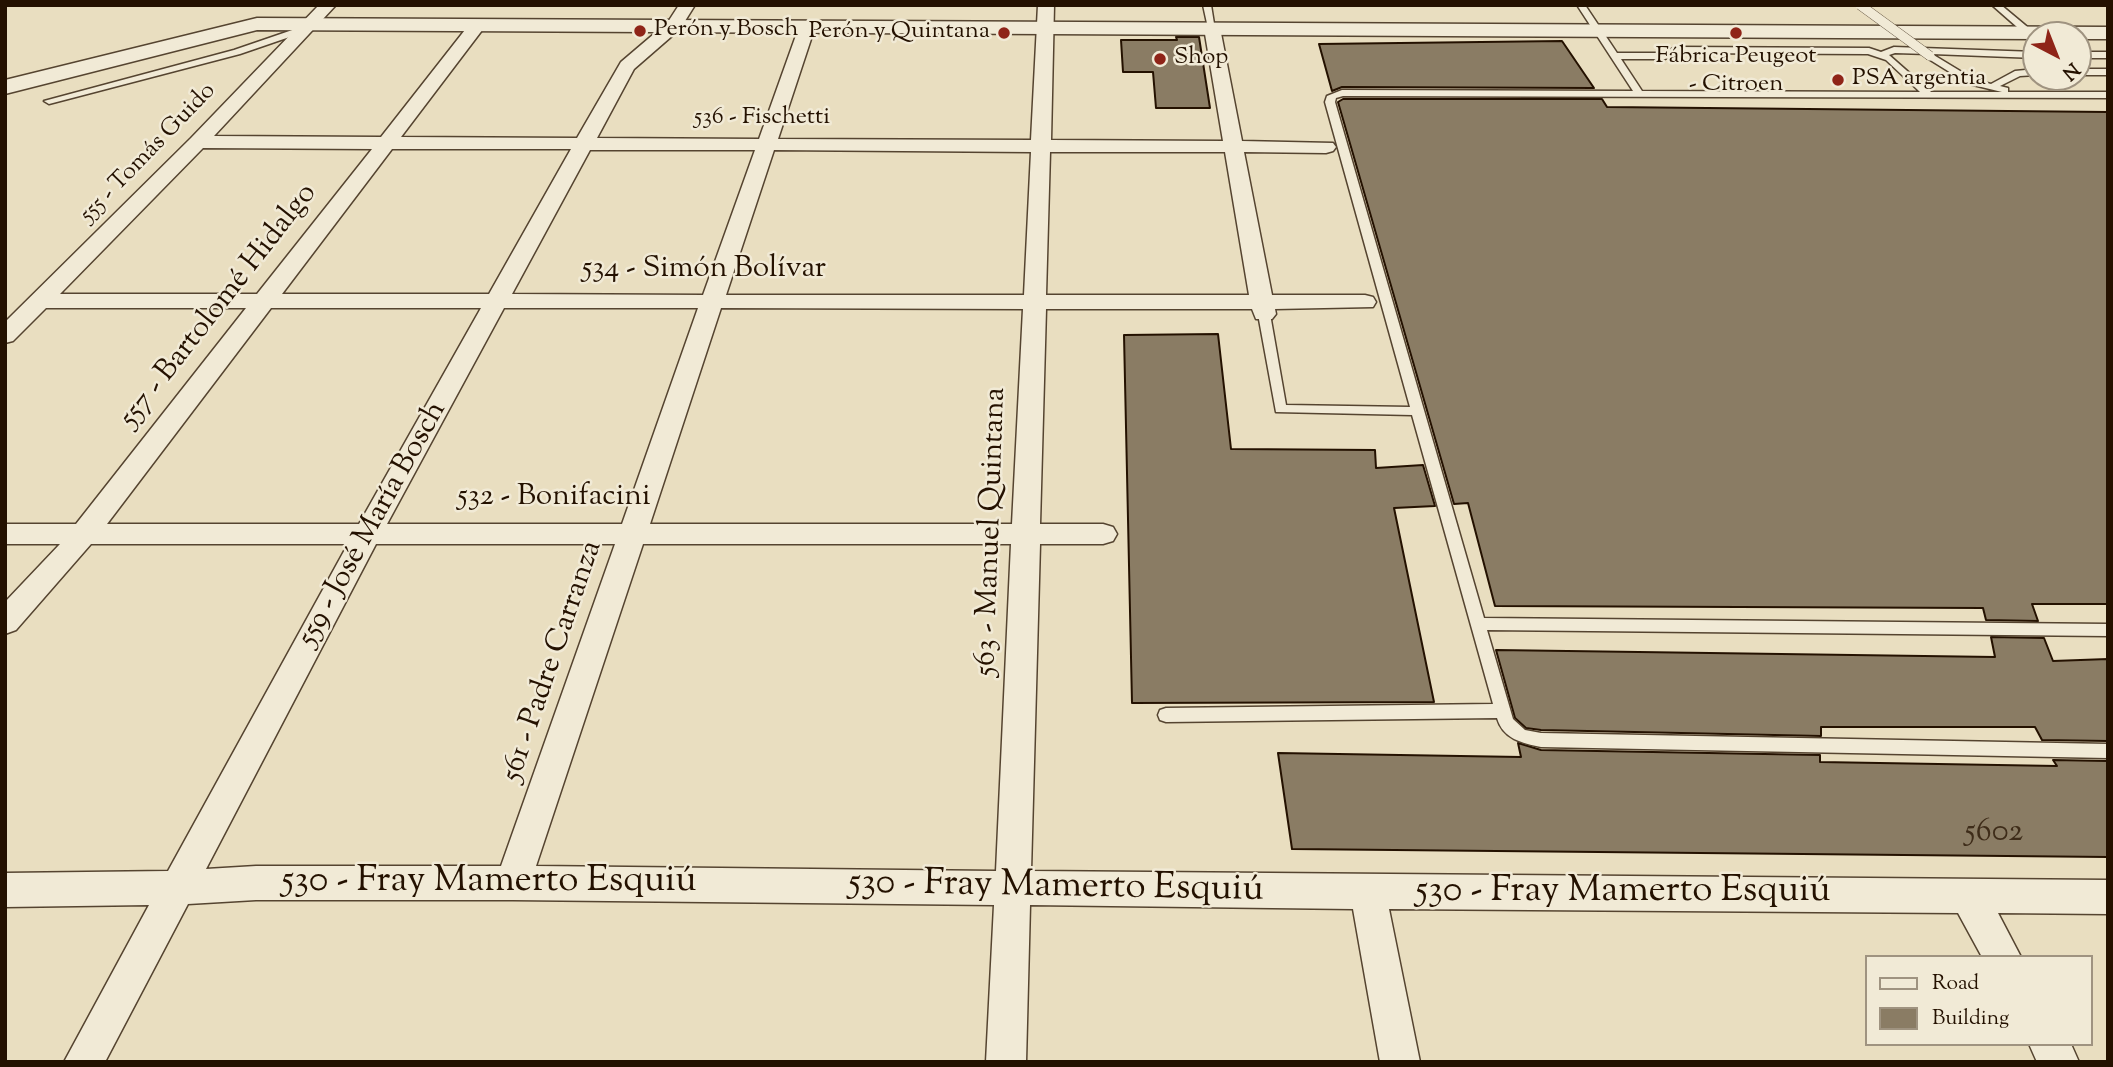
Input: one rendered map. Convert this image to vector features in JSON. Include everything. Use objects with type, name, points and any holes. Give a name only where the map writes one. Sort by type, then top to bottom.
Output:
[{"type":"street","name":"555 - Tomás Guido","points":[[5,336],[198,142],[328,5]]},
{"type":"street","points":[[5,87],[228,20],[307,27],[478,25],[681,15],[807,27],[1046,17],[1212,28],[2022,32]]},
{"type":"street","name":"559 - José María Bosch","points":[[84,1062],[368,533],[584,143],[631,61],[681,15]]},
{"type":"street","name":"563 - Manuel Quintana","points":[[1006,1062],[1046,17]]},
{"type":"street","name":"557 - Bartolomé Hidalgo","points":[[5,622],[85,533],[478,25]]},
{"type":"street","name":"561 - Padre Carranza","points":[[513,883],[634,533],[710,302],[807,27]]},
{"type":"street","points":[[1212,28],[1263,308]]},
{"type":"street","name":"536 - Fischetti","points":[[198,142],[1326,147]]},
{"type":"street","name":"534 - Simón Bolívar","points":[[42,301],[710,302],[1263,308],[1366,302]]},
{"type":"street","name":"532 - Bonifacini","points":[[5,534],[1103,534]]},
{"type":"street","name":"530 - Fray Mamerto Esquiú","points":[[5,890],[178,888],[256,883],[513,883],[2108,897]]},
{"type":"street","points":[[1368,892],[1400,1062]]},
{"type":"street","points":[[1968,895],[2001,955]]},
{"type":"street","points":[[2050,1046],[2059,1062]]},
{"type":"lane","points":[[1207,5],[1212,28]]},
{"type":"lane","points":[[1581,5],[1594,29],[1640,95]]},
{"type":"lane","points":[[1860,5],[1930,57],[1972,82],[2025,95]]},
{"type":"lane","points":[[1996,5],[2022,27]]},
{"type":"lane","points":[[49,101],[237,52],[307,27]]},
{"type":"lane","points":[[1613,56],[1665,56],[1675,50],[1869,51],[1884,54],[1930,96]]},
{"type":"lane","points":[[1884,54],[1894,50],[2022,54]]},
{"type":"lane","points":[[1992,87],[2022,73]]},
{"type":"lane","points":[[2108,95],[1342,93],[1332,96],[1330,102],[1506,723],[1521,736],[1541,740],[2108,751]]},
{"type":"lane","points":[[1263,308],[1280,409],[1418,411]]},
{"type":"lane","points":[[1478,624],[2108,630]]},
{"type":"lane","points":[[1166,715],[1503,711]]},
{"type":"building","points":[[1176,37],[1199,37],[1210,108],[1156,108],[1153,72],[1123,72],[1121,40],[1177,40]]},
{"type":"building","points":[[1562,41],[1594,88],[1342,87],[1332,91],[1319,44]]},
{"type":"building","points":[[1343,99],[1602,99],[1607,107],[2108,112],[2108,604],[2032,604],[2038,621],[1986,620],[1983,608],[1495,606],[1468,503],[1454,504],[1338,102]]},
{"type":"building","points":[[1218,334],[1231,449],[1375,450],[1376,468],[1423,465],[1435,506],[1394,508],[1434,702],[1132,703],[1124,335]]},
{"type":"building","points":[[1991,637],[2044,638],[2053,661],[2108,659],[2108,741],[2042,740],[2035,727],[1821,727],[1821,736],[1526,728],[1515,718],[1496,650],[1995,657]]},
{"type":"building","points":[[1518,743],[1541,750],[1820,755],[1820,762],[2057,766],[2053,760],[2108,761],[2108,857],[1292,849],[1278,753],[1521,757]]},
{"type":"place","name":"Perón y Bosch","points":[[640,31]]},
{"type":"place","name":"Perón y Quintana","points":[[1004,33]]},
{"type":"place","name":"Fábrica Peugeot - Citroen","points":[[1736,33]]},
{"type":"place","name":"Shop","points":[[1160,59]]},
{"type":"place","name":"PSA argentia","points":[[1838,80]]}]
